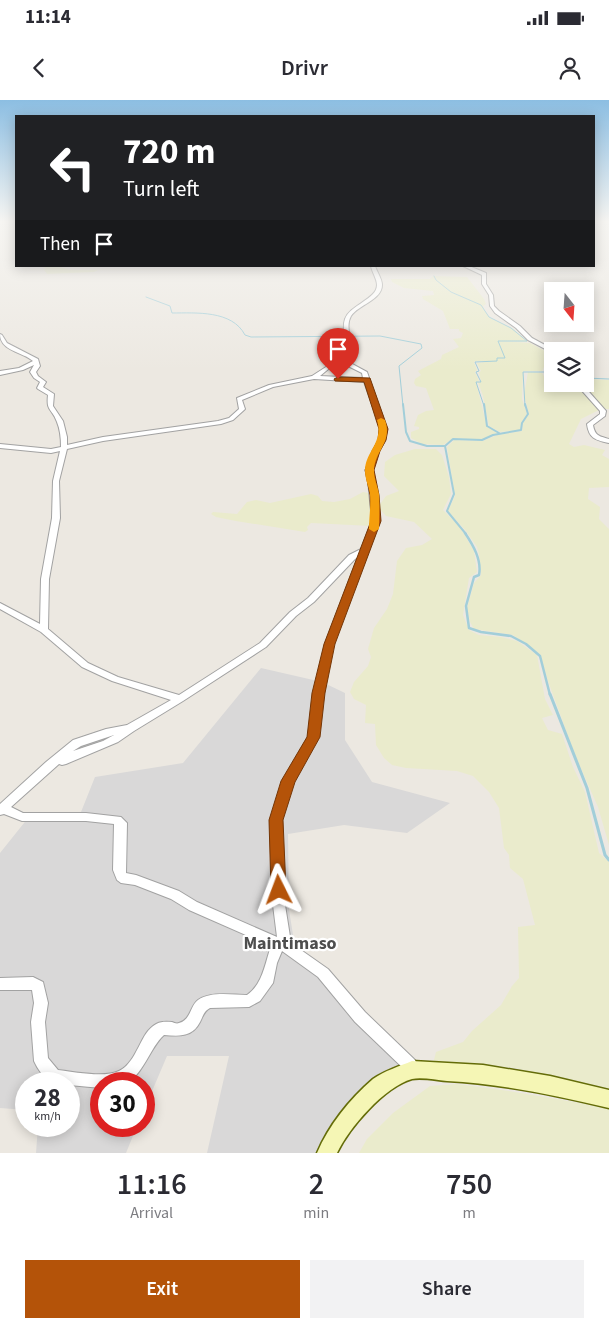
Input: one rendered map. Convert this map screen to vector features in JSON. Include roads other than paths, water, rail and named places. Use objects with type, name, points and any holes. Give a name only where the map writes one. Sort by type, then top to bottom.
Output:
[{"type":"street","points":[[314,377],[328,368],[347,350],[346,322],[350,313],[376,293],[379,288],[375,271]]},
{"type":"street","points":[[477,271],[484,274],[484,284],[491,295],[492,306],[496,312],[518,327],[530,339],[544,346]]},
{"type":"street","points":[[0,336],[5,344],[35,359],[38,364],[33,372],[34,375],[43,382],[40,388],[51,394],[50,406],[63,429],[64,447],[57,470],[56,518],[45,579],[46,616],[44,630]]},
{"type":"street","points":[[0,984],[33,983],[38,986],[41,1003],[38,1022],[41,1062],[56,1077],[117,1080],[129,1073],[151,1037],[161,1028],[181,1030],[193,1022],[202,1006],[208,1002],[249,1001],[255,997],[268,979],[271,963],[282,945],[276,820],[288,781],[314,737],[325,660],[376,521],[370,470],[382,440],[384,429],[364,372],[343,363],[340,357]]},
{"type":"street","points":[[0,373],[21,369],[36,362]]},
{"type":"street","points":[[0,446],[52,451],[103,439],[219,423],[231,419],[242,410],[239,399],[271,386],[314,377],[367,380]]},
{"type":"street","points":[[586,392],[604,411],[603,416],[590,424],[591,432],[598,438],[609,441]]},
{"type":"street","points":[[364,551],[352,558],[317,595],[294,614],[263,645],[180,699],[130,728],[125,734],[95,749],[73,755],[32,781],[1,809],[22,818],[86,817],[117,820],[121,823],[119,870],[121,876],[125,879],[136,880],[175,894],[192,906],[282,945],[323,973],[360,1018],[410,1065],[412,1070]]},
{"type":"street","points":[[0,606],[44,630],[85,665],[115,680],[180,699]]},
{"type":"street","points":[[327,1153],[334,1138],[348,1119],[381,1085],[412,1070],[483,1074],[550,1085],[609,1098]]},
{"type":"waterway","points":[[434,276],[436,280],[451,292],[481,305],[489,317],[511,328],[527,341],[498,341],[505,358],[497,358],[497,361],[475,362],[479,371],[476,372],[481,382],[476,382],[484,406]]},
{"type":"waterway","points":[[146,297],[170,306],[172,313],[202,313],[223,317],[239,327],[245,335],[251,337],[380,336],[421,344],[422,348],[399,366],[403,406]]},
{"type":"waterway","points":[[525,406],[523,372],[544,372]]},
{"type":"waterway","points":[[594,378],[609,379]]},
{"type":"waterway","points":[[403,404],[406,432],[410,441],[427,446],[445,446]]},
{"type":"waterway","points":[[484,404],[487,426],[499,433]]},
{"type":"waterway","points":[[445,446],[453,439],[482,440],[493,435],[521,430],[522,423],[528,414],[525,404]]},
{"type":"waterway","points":[[445,446],[454,494],[447,511],[466,534]]},
{"type":"waterway","points":[[465,533],[476,553],[480,569],[479,575],[474,577],[466,606],[469,628],[481,632],[511,636],[526,644],[540,656],[550,695]]},
{"type":"waterway","points":[[550,694],[587,788],[605,855],[609,860]]},
{"type":"district","name":"Maintimaso","points":[[290,943]]}]
